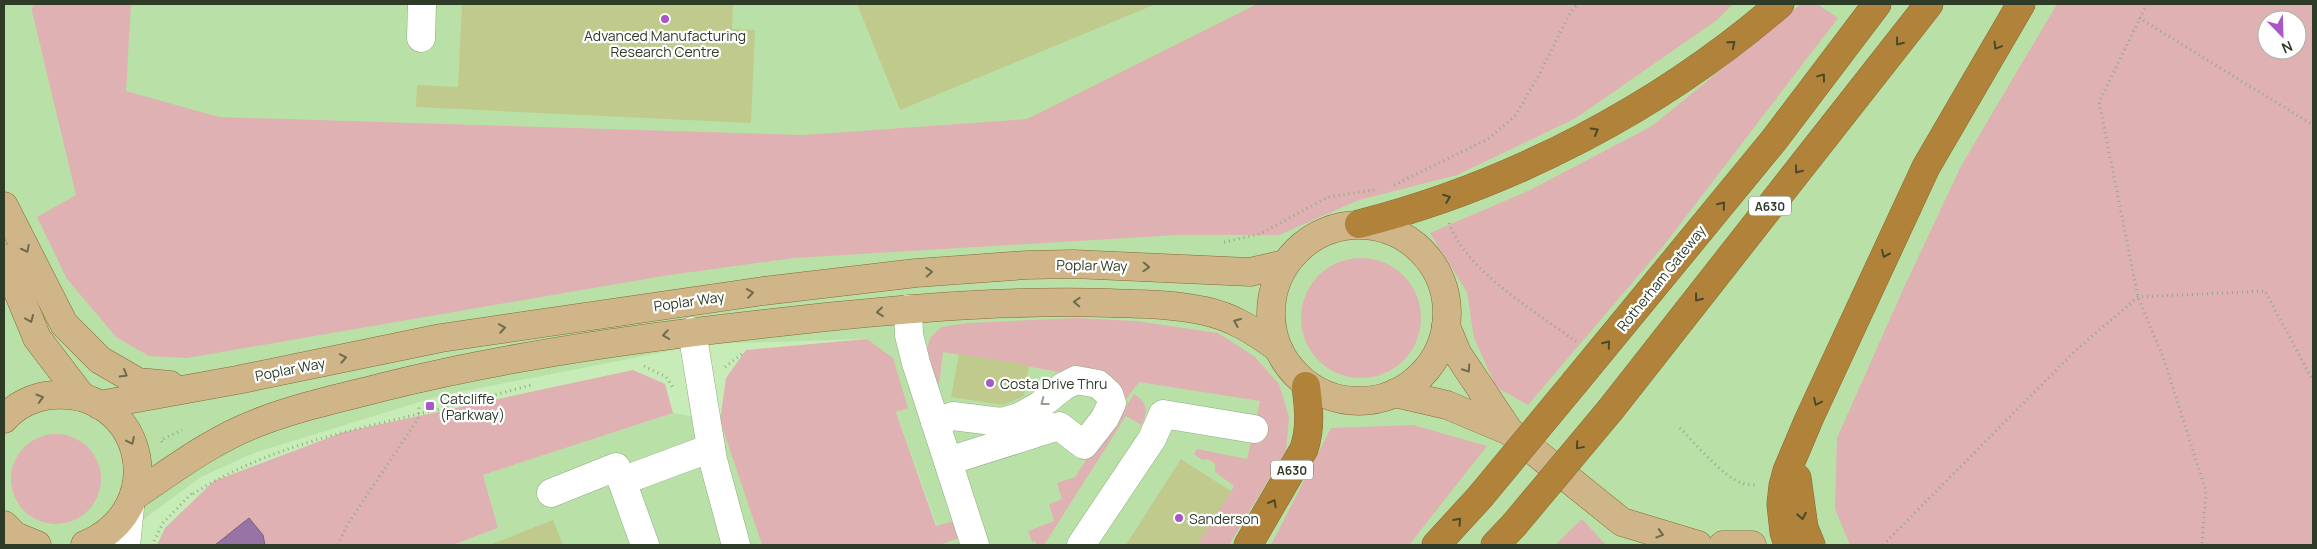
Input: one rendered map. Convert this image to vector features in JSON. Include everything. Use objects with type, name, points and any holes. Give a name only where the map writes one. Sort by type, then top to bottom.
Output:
[{"type":"highway","points":[[1359,224],[1440,201],[1560,150],[1669,86],[1725,49],[1780,4]]},
{"type":"highway","name":"Rotherham Gateway","points":[[1436,545],[1576,382],[1774,140],[1877,4]]},
{"type":"highway","name":"A630","points":[[1495,545],[1610,409],[1929,4]]},
{"type":"highway","points":[[1788,545],[1784,532],[1782,504],[1783,486],[1787,471],[1926,167],[2021,4]]},
{"type":"highway","name":"A630","points":[[1248,545],[1304,449],[1309,433],[1310,414],[1306,386]]},
{"type":"highway","points":[[1796,452],[1798,497],[1804,528],[1810,545]]},
{"type":"main road","points":[[4,206],[64,324],[100,360],[138,382],[192,387]]},
{"type":"main road","points":[[1359,224],[1387,228],[1412,241],[1432,261],[1445,287],[1448,315],[1446,326],[1443,342],[1430,367],[1411,385],[1395,393],[1363,401],[1338,399],[1306,386],[1287,364],[1278,348],[1271,320],[1274,291],[1286,264],[1310,239],[1342,226],[1359,224]]},
{"type":"main road","points":[[4,258],[37,338],[90,401],[115,417],[128,434],[135,450],[138,476],[132,501],[118,524],[100,539],[85,545]]},
{"type":"main road","name":"Poplar Way","points":[[4,419],[27,402],[44,396],[62,395],[90,401],[192,387],[441,338],[763,291],[907,274],[1073,264],[1250,272],[1286,264]]},
{"type":"main road","points":[[132,501],[192,456],[255,423],[328,401],[422,377],[549,353],[692,331],[908,309],[1043,301],[1141,304],[1201,310],[1225,316],[1247,326],[1278,348]]},
{"type":"main road","points":[[1446,326],[1457,353],[1509,431],[1628,534],[1698,545]]},
{"type":"main road","points":[[1395,393],[1447,405],[1509,431]]},
{"type":"main road","points":[[1723,545],[1752,545]]},
{"type":"lane","points":[[421,38],[422,4]]},
{"type":"lane","points":[[908,309],[909,335],[975,545]]},
{"type":"lane","points":[[692,331],[711,448],[736,545]]},
{"type":"lane","points":[[935,422],[953,416],[1001,422],[1040,406],[1064,386],[1076,380],[1098,384],[1109,394],[1112,403],[1105,418],[1084,445],[1059,426],[948,461]]},
{"type":"lane","points":[[1081,545],[1152,438],[1163,414],[1254,429]]},
{"type":"lane","points":[[622,481],[711,448]]},
{"type":"lane","points":[[551,493],[616,467],[645,545]]},
{"type":"lane","points":[[126,545],[132,501]]},
{"type":"path","points":[[1386,188],[1488,139],[1515,116],[1539,75],[1571,11],[1578,4]]},
{"type":"path","points":[[2147,4],[2099,102],[2138,297],[2163,357],[2206,490],[2202,545]]},
{"type":"path","points":[[2139,18],[2313,126]]},
{"type":"path","points":[[1883,545],[2075,351],[2138,297],[2266,291],[2313,381]]},
{"type":"path","points":[[724,376],[725,368],[744,352]]},
{"type":"path","points":[[640,364],[666,377],[685,406],[703,400]]},
{"type":"path","points":[[338,545],[347,525],[418,419],[422,377]]},
{"type":"path","points":[[193,494],[220,476],[283,450],[388,420],[537,383]]},
{"type":"path","points":[[1680,428],[1717,466],[1741,483],[1783,486]]},
{"type":"shaded area","points":[[4,4],[2073,4],[2313,545],[939,545],[953,521],[937,526],[896,411],[864,339],[705,344],[439,396],[254,453],[201,477],[113,545],[4,545]]},
{"type":"shaded area","points":[[33,4],[131,4],[126,91],[219,117],[803,135],[1027,119],[1257,4],[1733,4],[1717,20],[1576,118],[1457,175],[1359,200],[1279,235],[1177,235],[794,258],[663,276],[187,358],[149,356],[116,337],[67,279],[37,217],[76,195],[32,11]]},
{"type":"shaded area","points":[[1801,4],[1817,4],[1838,18],[1661,249],[1528,405],[1496,387],[1474,338],[1467,292],[1430,233],[1530,190],[1652,126]]},
{"type":"shaded area","points":[[2057,4],[2313,4],[2313,545],[1850,545],[1835,509],[1837,438],[1961,166]]},
{"type":"shaded area","points":[[1361,258],[1373,259],[1384,263],[1394,268],[1403,276],[1411,285],[1416,295],[1420,306],[1420,330],[1416,341],[1411,351],[1403,360],[1394,368],[1384,373],[1373,377],[1361,378],[1349,377],[1338,373],[1328,368],[1319,360],[1311,351],[1306,341],[1302,330],[1301,318],[1302,306],[1306,295],[1311,285],[1319,276],[1328,268],[1338,263],[1349,259]]},
{"type":"shaded area","points":[[1077,318],[1136,321],[1218,333],[1254,356],[1279,384],[1289,417],[1286,451],[1229,545],[1197,545],[1234,486],[1215,472],[1215,464],[1208,459],[1202,460],[1194,454],[1197,449],[1247,459],[1260,401],[1139,382],[1124,402],[1113,381],[943,352],[939,384],[934,383],[927,350],[930,338],[941,327],[968,323]]},
{"type":"shaded area","points":[[867,339],[893,358],[908,408],[896,412],[936,526],[953,521],[959,538],[939,545],[762,545],[720,421],[726,378],[746,350]]},
{"type":"shaded area","points":[[633,370],[665,384],[673,413],[483,475],[498,528],[453,545],[157,545],[165,528],[214,481],[344,432]]},
{"type":"shaded area","points":[[1134,394],[1142,400],[1146,412],[1141,425],[1126,416],[1044,545],[1037,545],[1035,541],[1032,542],[1028,531],[1054,521],[1049,504],[1062,499],[1057,483],[1075,477],[1098,442],[1102,444]]},
{"type":"shaded area","points":[[673,413],[720,421],[762,545],[453,545],[498,528],[483,475]]},
{"type":"shaded area","points":[[1413,425],[1487,446],[1409,545],[1271,545],[1331,428]]},
{"type":"shaded area","points":[[56,434],[73,437],[88,447],[98,462],[101,479],[98,496],[88,511],[73,521],[56,524],[39,521],[24,511],[14,496],[11,479],[14,462],[24,447],[39,437]]},
{"type":"shaded area","points":[[249,518],[263,535],[265,545],[215,545]]},
{"type":"shaded area","points":[[1582,519],[1606,545],[1555,545]]},
{"type":"building","points":[[462,4],[733,4],[732,29],[755,30],[751,123],[416,107],[417,85],[458,87]]},
{"type":"building","points":[[857,4],[1156,4],[900,110]]},
{"type":"building","name":"Costa Drive Thru","points":[[959,354],[1029,365],[1024,396],[1003,405],[951,397]]},
{"type":"building","name":"Sanderson","points":[[1181,459],[1231,491],[1197,545],[1126,545]]},
{"type":"building","points":[[553,520],[563,545],[492,545],[492,544]]},
{"type":"place","name":"Advanced Manufacturing Research Centre","points":[[665,19]]},
{"type":"place","name":"Costa Drive Thru","points":[[990,383]]},
{"type":"place","name":"Catcliffe (Parkway)","points":[[430,406]]},
{"type":"place","name":"Sanderson","points":[[1179,518]]}]
